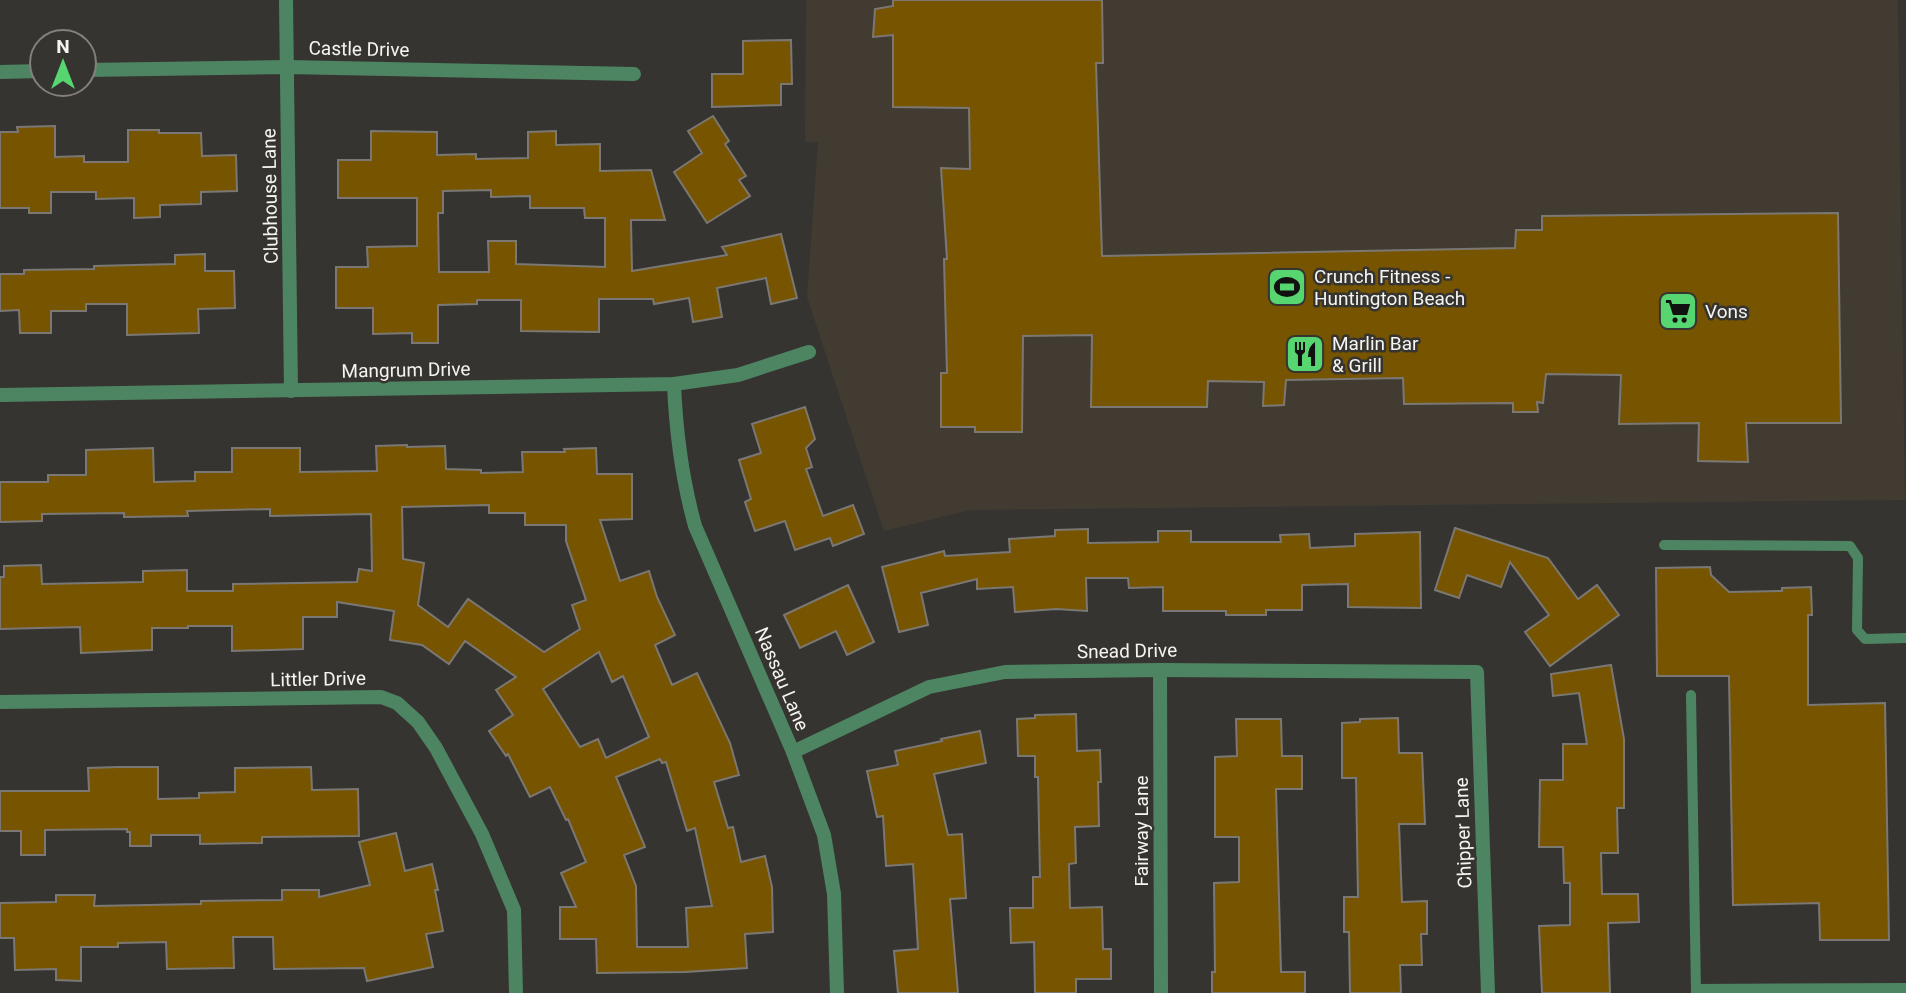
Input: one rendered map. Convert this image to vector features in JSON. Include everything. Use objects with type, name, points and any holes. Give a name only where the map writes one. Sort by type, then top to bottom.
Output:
[{"type":"street","name":"Clubhouse Lane","points":[[286,0],[291,391]]},
{"type":"street","name":"Castle Drive","points":[[98,70],[287,66],[634,74]]},
{"type":"street","points":[[0,72],[28,71]]},
{"type":"street","name":"Mangrum Drive","points":[[0,395],[674,384],[737,374],[809,352]]},
{"type":"street","name":"Nassau Lane","points":[[674,384],[678,452],[695,526],[793,752],[824,835],[834,894],[837,993]]},
{"type":"street","name":"Fairway Lane","points":[[1160,670],[1161,993]]},
{"type":"street","name":"Snead Drive","points":[[793,752],[929,687],[1005,672],[1477,672]]},
{"type":"street","name":"Chipper Lane","points":[[1477,672],[1488,993]]},
{"type":"street","name":"Littler Drive","points":[[0,702],[381,697],[397,703],[418,722],[436,748],[482,834],[514,910],[516,993]]},
{"type":"lane","points":[[1664,545],[1850,546],[1857,558],[1857,630],[1865,639],[1906,638]]},
{"type":"lane","points":[[1691,695],[1696,991],[1906,988]]},
{"type":"shaded area","points":[[806,0],[1898,0],[1905,500],[970,510],[884,531],[807,297],[818,142],[805,142]]},
{"type":"building","points":[[893,0],[1102,0],[1103,63],[1096,63],[1102,256],[1515,248],[1516,230],[1542,230],[1542,216],[1838,213],[1841,423],[1746,423],[1748,462],[1698,461],[1699,423],[1619,424],[1621,375],[1546,374],[1543,403],[1537,402],[1538,412],[1513,412],[1513,403],[1404,404],[1403,378],[1286,380],[1284,405],[1263,406],[1264,382],[1208,381],[1207,407],[1091,407],[1092,335],[1023,336],[1022,432],[975,432],[975,427],[941,427],[941,373],[947,373],[944,259],[947,259],[941,168],[970,169],[969,108],[893,107],[893,35],[873,37],[875,9],[893,6]]},
{"type":"building","points":[[791,40],[792,84],[781,84],[781,105],[712,107],[712,74],[743,74],[743,41]]},
{"type":"building","points":[[713,116],[729,141],[725,144],[746,176],[739,180],[750,196],[707,223],[674,172],[702,153],[688,131]]},
{"type":"building","points":[[55,126],[55,157],[84,156],[84,162],[128,162],[128,130],[201,133],[202,156],[236,155],[237,191],[201,192],[201,204],[160,205],[160,217],[134,218],[134,198],[96,199],[96,192],[51,192],[51,213],[29,213],[29,208],[0,208],[0,132],[18,132],[17,127]]},
{"type":"building","points":[[371,131],[437,132],[437,155],[476,154],[476,159],[528,158],[528,132],[556,131],[556,145],[600,144],[600,171],[651,170],[665,220],[631,220],[632,271],[727,255],[722,247],[781,234],[797,298],[771,304],[766,278],[717,288],[722,317],[693,322],[689,298],[654,304],[653,299],[599,299],[599,332],[521,331],[521,300],[477,300],[477,304],[438,305],[438,343],[412,343],[412,333],[373,334],[373,308],[336,308],[336,267],[368,267],[367,247],[417,246],[417,198],[338,198],[338,160],[371,160]],"holes":[[[491,190],[491,197],[530,196],[530,208],[584,208],[585,218],[605,218],[605,267],[516,264],[516,241],[488,241],[489,272],[439,272],[438,213],[443,213],[443,191]]]},
{"type":"building","points":[[205,254],[205,271],[234,271],[235,308],[198,309],[199,333],[127,335],[127,304],[86,304],[86,311],[51,311],[51,333],[20,333],[19,310],[0,311],[0,274],[24,274],[24,270],[94,269],[94,266],[175,264],[175,255]]},
{"type":"building","points":[[805,407],[815,439],[806,448],[812,467],[806,469],[823,516],[853,505],[864,534],[833,546],[830,538],[795,550],[785,521],[755,531],[745,502],[751,499],[739,460],[761,453],[752,424]]},
{"type":"building","points":[[376,446],[445,446],[446,469],[481,470],[481,473],[523,472],[522,452],[565,452],[564,449],[596,448],[597,474],[632,474],[632,519],[600,520],[620,581],[649,571],[657,597],[675,635],[655,645],[672,685],[697,673],[730,743],[739,775],[714,782],[728,828],[733,827],[741,862],[765,856],[772,887],[773,932],[745,934],[747,968],[597,973],[596,939],[560,939],[560,907],[576,907],[561,873],[586,862],[568,819],[566,820],[550,787],[530,797],[508,754],[506,756],[489,731],[513,715],[496,690],[516,677],[465,641],[449,664],[422,645],[390,640],[394,611],[337,602],[337,617],[303,617],[303,649],[232,651],[232,626],[188,626],[152,628],[152,650],[81,653],[80,627],[0,629],[0,577],[4,577],[4,566],[41,565],[42,584],[143,582],[143,571],[187,570],[187,591],[233,591],[233,584],[357,582],[359,569],[372,571],[371,514],[270,516],[270,509],[187,511],[188,516],[124,517],[124,513],[42,514],[42,521],[0,522],[0,482],[48,482],[48,475],[86,475],[86,450],[153,448],[154,482],[195,481],[195,472],[232,472],[232,448],[300,448],[300,472],[377,471]],"holes":[[[489,505],[489,513],[525,513],[525,525],[566,525],[566,541],[586,600],[572,605],[580,629],[544,652],[468,599],[448,627],[418,605],[424,563],[403,559],[402,507]],[[599,652],[612,682],[623,676],[649,737],[606,758],[598,739],[580,747],[543,689]],[[660,759],[662,763],[666,762],[687,831],[695,828],[712,906],[686,908],[688,947],[637,947],[636,886],[624,855],[645,847],[616,777]]]},
{"type":"building","points":[[1455,528],[1548,558],[1578,599],[1597,585],[1619,615],[1550,666],[1525,632],[1549,615],[1510,562],[1501,587],[1467,575],[1459,598],[1435,590]]},
{"type":"building","points":[[1088,529],[1088,543],[1158,542],[1158,531],[1191,531],[1191,542],[1281,542],[1280,535],[1309,534],[1310,548],[1355,546],[1355,534],[1420,532],[1421,608],[1348,607],[1348,584],[1302,585],[1302,610],[1266,610],[1266,615],[1226,615],[1226,611],[1163,611],[1163,587],[1129,588],[1128,578],[1086,578],[1087,611],[1056,609],[1015,612],[1013,587],[977,589],[977,579],[921,593],[928,625],[899,632],[882,567],[944,551],[945,556],[1010,552],[1009,539],[1055,536],[1055,530]]},
{"type":"building","points":[[1710,567],[1711,575],[1729,592],[1782,591],[1782,588],[1811,587],[1812,615],[1808,615],[1808,705],[1885,703],[1889,940],[1820,940],[1819,903],[1733,905],[1729,676],[1657,676],[1656,568]]},
{"type":"building","points":[[848,585],[874,642],[847,655],[836,631],[800,648],[784,615]]},
{"type":"building","points":[[1611,665],[1624,739],[1624,808],[1617,808],[1618,853],[1601,853],[1602,894],[1638,894],[1639,922],[1608,923],[1610,993],[1542,993],[1539,926],[1570,925],[1570,883],[1564,883],[1563,847],[1539,847],[1540,780],[1563,780],[1563,744],[1587,744],[1579,693],[1553,696],[1551,674]]},
{"type":"building","points":[[1076,714],[1077,751],[1100,750],[1101,782],[1098,782],[1099,826],[1075,827],[1076,863],[1069,864],[1070,908],[1102,907],[1103,949],[1111,949],[1111,979],[1076,979],[1076,993],[1035,993],[1034,942],[1011,943],[1010,908],[1033,908],[1033,877],[1040,877],[1038,777],[1035,777],[1035,756],[1018,756],[1017,719],[1035,718],[1035,715]]},
{"type":"building","points":[[1398,718],[1399,753],[1422,753],[1425,824],[1399,824],[1402,902],[1427,901],[1427,934],[1421,934],[1422,965],[1400,965],[1401,993],[1350,993],[1349,932],[1344,932],[1344,897],[1358,897],[1356,778],[1342,778],[1342,723],[1360,722],[1360,719]]},
{"type":"building","points":[[1236,719],[1281,719],[1282,756],[1302,756],[1302,789],[1276,789],[1281,972],[1305,972],[1305,993],[1212,993],[1212,972],[1215,972],[1214,883],[1239,882],[1239,837],[1215,837],[1215,757],[1237,756]]},
{"type":"building","points":[[980,731],[986,763],[934,774],[948,835],[962,834],[966,898],[950,899],[958,993],[898,993],[894,951],[918,949],[913,864],[886,866],[883,816],[877,817],[867,771],[898,765],[895,751]]},
{"type":"building","points":[[158,767],[158,799],[199,798],[199,793],[235,792],[235,768],[311,767],[312,790],[358,789],[359,836],[262,837],[262,843],[200,844],[200,835],[151,835],[151,846],[130,846],[130,832],[127,832],[127,829],[45,830],[45,855],[21,855],[21,831],[0,831],[0,791],[89,791],[88,768]]},
{"type":"building","points":[[396,833],[405,871],[432,864],[443,931],[426,934],[433,967],[367,981],[364,968],[274,969],[273,937],[233,937],[234,968],[167,969],[166,942],[118,943],[118,947],[81,947],[81,981],[56,980],[56,969],[15,970],[14,938],[0,938],[0,903],[56,902],[56,895],[95,895],[94,906],[201,904],[201,901],[282,900],[282,890],[319,890],[319,897],[370,885],[359,842]]},
{"type":"place","name":"Crunch Fitness - Huntington Beach","points":[[1287,287]]},
{"type":"place","name":"Vons","points":[[1678,311]]},
{"type":"place","name":"Marlin Bar & Grill","points":[[1305,354]]}]
